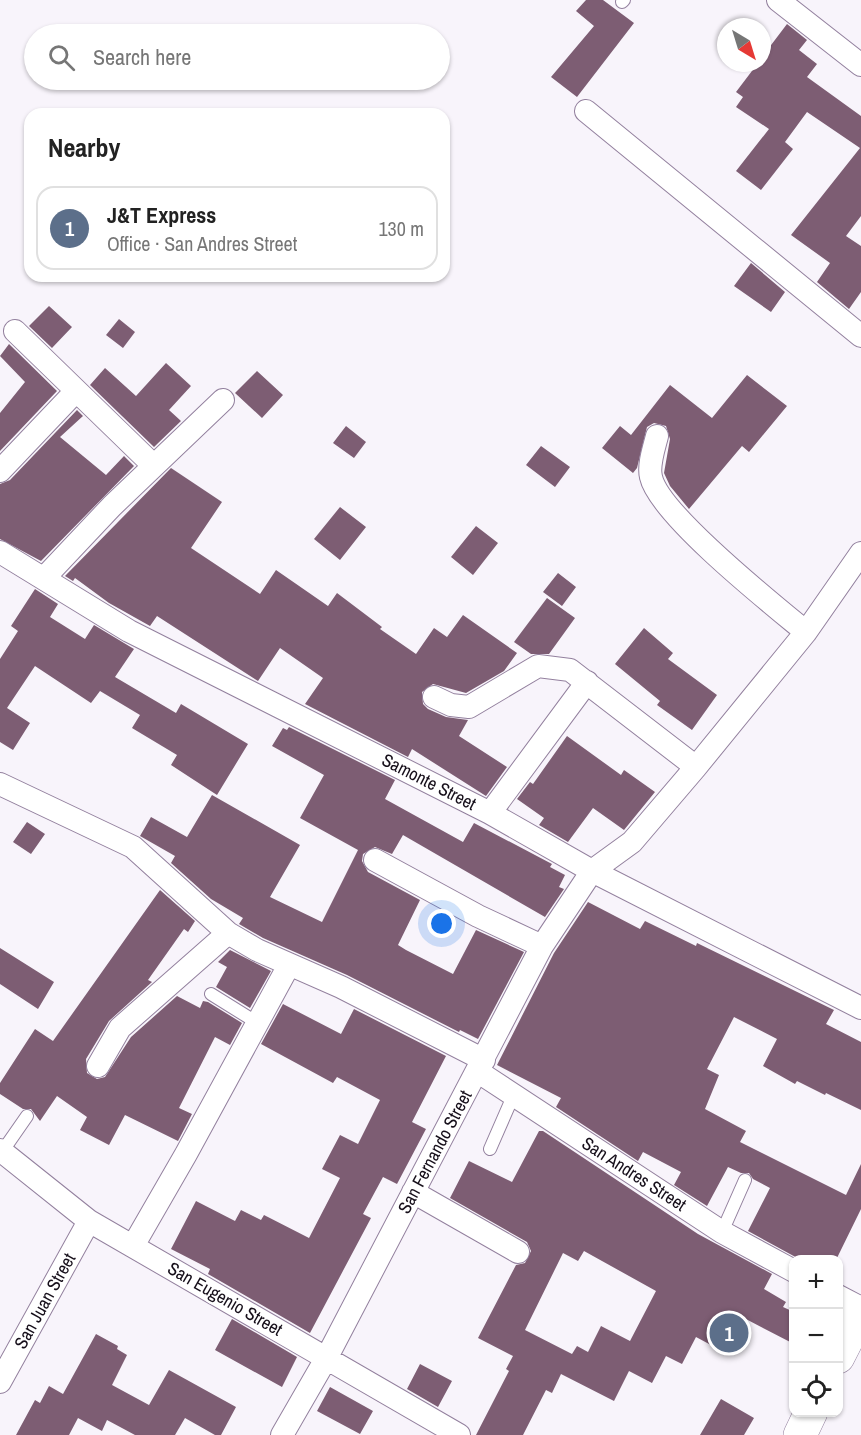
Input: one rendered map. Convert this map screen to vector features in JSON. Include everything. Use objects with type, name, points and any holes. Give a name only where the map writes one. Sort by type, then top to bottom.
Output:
[{"type":"main road","points":[[843,1347],[861,1310]]},
{"type":"main road","points":[[800,1435],[809,1417]]},
{"type":"street","points":[[778,0],[861,66]]},
{"type":"street","points":[[586,111],[861,336]]},
{"type":"street","points":[[15,331],[153,465]]},
{"type":"street","points":[[0,471],[76,391]]},
{"type":"street","points":[[45,577],[153,465],[223,400]]},
{"type":"street","points":[[657,436],[650,475],[656,494],[733,572],[806,632]]},
{"type":"street","name":"Samonte Street","points":[[0,552],[45,577],[129,631],[490,813],[592,871],[861,1008]]},
{"type":"street","points":[[592,871],[632,842],[696,767],[806,632],[861,554]]},
{"type":"street","points":[[434,697],[451,705],[469,707],[538,666],[570,670],[696,767]]},
{"type":"street","points":[[490,813],[587,682]]},
{"type":"street","name":"San Andres Street","points":[[0,784],[133,847],[228,933],[289,965],[341,987],[481,1065],[514,1094],[722,1232],[789,1268]]},
{"type":"street","points":[[375,860],[487,921],[543,946]]},
{"type":"street","name":"San Fernando Street","points":[[282,1435],[327,1357],[543,946],[592,871]]},
{"type":"street","points":[[98,1066],[120,1028],[228,933]]},
{"type":"street","points":[[133,1246],[289,965]]},
{"type":"street","name":"San Eugenio Street","points":[[1,1151],[89,1221],[459,1435]]},
{"type":"street","points":[[413,1192],[518,1252]]},
{"type":"street","name":"San Juan Street","points":[[0,1382],[89,1221]]},
{"type":"street","points":[[843,1299],[861,1310]]},
{"type":"lane","points":[[211,994],[256,1022]]},
{"type":"lane","points":[[490,1149],[514,1094]]},
{"type":"lane","points":[[1,1151],[27,1116]]},
{"type":"lane","points":[[722,1232],[745,1180]]},
{"type":"building","points":[[586,0],[603,0],[634,23],[577,97],[551,77],[594,26],[576,11]]},
{"type":"building","points":[[787,24],[807,40],[799,50],[817,64],[807,77],[861,116],[861,216],[846,236],[861,246],[861,292],[849,309],[817,282],[830,263],[791,235],[860,148],[807,112],[785,142],[793,149],[761,190],[736,171],[769,129],[736,107],[743,97],[736,92],[751,72],[771,72],[771,45]]},
{"type":"building","points":[[751,263],[785,292],[771,312],[734,286]]},
{"type":"building","points":[[49,306],[72,327],[52,348],[29,326]]},
{"type":"building","points":[[119,319],[135,332],[123,348],[106,335]]},
{"type":"building","points":[[9,344],[57,391],[0,451],[0,413],[25,382],[0,356]]},
{"type":"building","points":[[166,363],[191,386],[169,410],[181,421],[154,447],[90,385],[105,368],[136,396]]},
{"type":"building","points":[[257,371],[283,395],[262,418],[235,393]]},
{"type":"building","points":[[747,375],[787,406],[749,452],[742,446],[689,509],[670,486],[664,473],[670,439],[666,426],[654,423],[647,427],[637,468],[633,473],[602,448],[620,426],[631,435],[670,385],[712,418]]},
{"type":"building","points":[[77,410],[83,416],[60,437],[106,475],[124,456],[134,466],[41,561],[0,539],[0,484],[10,480]]},
{"type":"building","points":[[346,426],[366,442],[354,458],[333,443]]},
{"type":"building","points":[[541,446],[570,467],[555,487],[526,465]]},
{"type":"building","points":[[171,468],[222,502],[191,548],[260,594],[276,570],[328,606],[337,593],[382,627],[380,629],[416,654],[434,628],[447,637],[463,615],[517,653],[504,671],[466,693],[433,684],[422,692],[423,704],[428,709],[446,717],[468,720],[459,736],[507,767],[486,796],[412,749],[408,757],[305,704],[323,678],[280,648],[258,681],[157,616],[150,626],[109,603],[75,578],[73,581],[65,576]]},
{"type":"building","points":[[340,507],[366,527],[340,560],[314,539]]},
{"type":"building","points":[[476,526],[498,543],[473,575],[451,557]]},
{"type":"building","points":[[558,573],[576,587],[562,606],[543,592]]},
{"type":"building","points":[[35,589],[58,604],[50,617],[85,639],[94,625],[134,649],[115,677],[176,713],[181,704],[248,744],[217,795],[171,765],[177,755],[132,728],[140,715],[100,691],[91,703],[35,666],[7,708],[30,723],[13,750],[0,742],[0,659],[18,631],[11,626]]},
{"type":"building","points":[[547,598],[575,618],[549,654],[531,654],[514,642]]},
{"type":"building","points":[[644,628],[673,653],[668,659],[717,695],[692,730],[657,705],[660,701],[615,664]]},
{"type":"building","points":[[289,727],[395,780],[385,799],[463,842],[474,823],[552,864],[550,867],[565,875],[559,887],[564,889],[545,917],[403,835],[392,854],[375,847],[363,854],[362,861],[368,872],[420,900],[398,945],[406,950],[453,974],[476,930],[524,952],[478,1039],[460,1030],[459,1032],[347,975],[263,938],[239,924],[243,918],[211,899],[171,863],[175,856],[140,836],[151,817],[187,837],[212,795],[300,845],[270,897],[322,922],[358,850],[300,818],[324,775],[272,746],[283,728],[287,730]]},
{"type":"building","points":[[567,736],[621,775],[624,770],[655,792],[624,830],[593,808],[568,842],[539,825],[544,818],[517,799],[530,782],[533,784]]},
{"type":"building","points":[[27,822],[45,834],[31,854],[13,842]]},
{"type":"building","points":[[160,890],[195,921],[188,932],[184,929],[148,980],[152,982],[109,1021],[86,1059],[87,1073],[97,1079],[105,1077],[131,1037],[177,996],[200,1008],[203,1001],[208,1002],[242,1023],[230,1045],[215,1037],[179,1108],[192,1114],[178,1141],[125,1115],[109,1145],[80,1130],[87,1117],[57,1096],[40,1121],[31,1109],[23,1109],[0,1094],[0,1083],[35,1029],[53,1041]]},
{"type":"building","points":[[588,902],[640,929],[645,921],[696,946],[697,943],[834,1010],[826,1024],[861,1042],[861,1110],[797,1081],[795,1084],[763,1066],[777,1039],[734,1017],[707,1069],[719,1075],[705,1109],[746,1131],[740,1142],[846,1195],[861,1164],[861,1209],[838,1255],[792,1255],[748,1231],[770,1188],[753,1179],[749,1173],[741,1173],[728,1167],[707,1206],[674,1185],[681,1172],[643,1152],[638,1161],[556,1107],[561,1098],[497,1065],[554,953]]},
{"type":"building","points":[[0,948],[54,982],[38,1009],[0,984]]},
{"type":"building","points":[[230,950],[271,971],[250,1008],[216,987],[227,967],[218,962]]},
{"type":"building","points":[[283,1004],[341,1034],[354,1009],[446,1056],[412,1122],[426,1129],[397,1184],[383,1177],[363,1214],[371,1218],[310,1333],[208,1274],[210,1269],[171,1249],[196,1201],[235,1221],[241,1210],[261,1220],[264,1215],[309,1238],[340,1178],[322,1169],[340,1135],[358,1144],[380,1100],[337,1077],[333,1083],[261,1044]]},
{"type":"building","points":[[539,1131],[543,1131],[698,1234],[772,1274],[764,1289],[786,1302],[783,1307],[789,1310],[789,1341],[742,1317],[724,1352],[696,1337],[682,1364],[666,1356],[652,1383],[629,1371],[614,1401],[561,1374],[552,1393],[546,1390],[523,1435],[476,1435],[509,1371],[506,1369],[513,1356],[478,1338],[516,1265],[525,1263],[531,1251],[527,1242],[450,1198],[469,1161],[512,1182]],"holes":[[[584,1251],[656,1291],[630,1341],[601,1326],[588,1352],[577,1346],[572,1354],[525,1330],[563,1253],[578,1261]]]},
{"type":"building","points":[[232,1319],[297,1357],[282,1387],[215,1350]]},
{"type":"building","points":[[96,1334],[118,1346],[117,1349],[127,1355],[112,1385],[149,1405],[169,1370],[236,1407],[221,1435],[215,1435],[185,1418],[175,1435],[135,1435],[107,1420],[102,1431],[78,1418],[69,1435],[16,1435],[35,1400],[40,1403],[49,1386],[63,1394]]},
{"type":"building","points":[[420,1364],[452,1381],[438,1407],[407,1389]]},
{"type":"building","points":[[330,1387],[373,1411],[360,1434],[317,1411]]},
{"type":"building","points":[[721,1399],[754,1418],[744,1435],[700,1435]]},
{"type":"place","name":"J&T Express","points":[[729,1333]]}]
